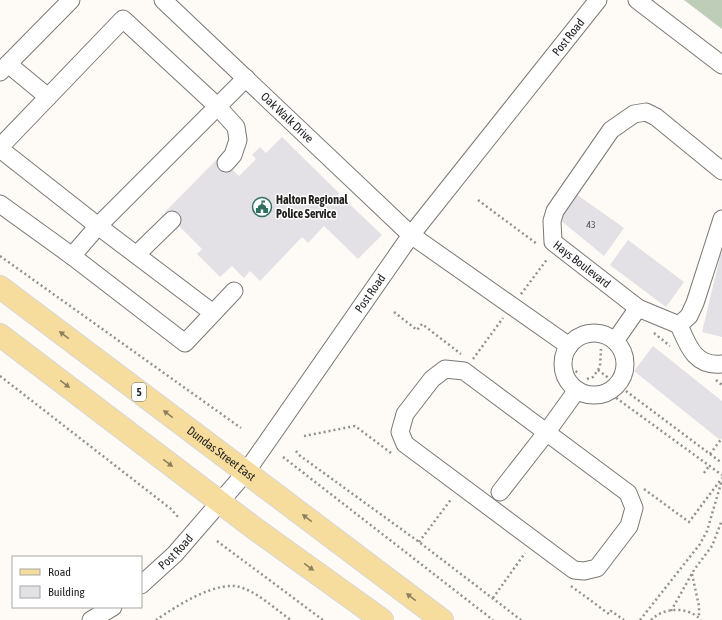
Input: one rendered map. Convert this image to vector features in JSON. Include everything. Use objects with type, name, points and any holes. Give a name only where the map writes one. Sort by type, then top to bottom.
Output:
[{"type":"main road","name":"Dundas Street East","points":[[0,287],[442,620]]},
{"type":"main road","points":[[0,335],[219,502],[382,620]]},
{"type":"street","points":[[48,97],[4,68],[71,0]]},
{"type":"street","name":"Oak Walk Drive","points":[[163,0],[411,236],[569,346]]},
{"type":"street","name":"Post Road","points":[[142,584],[175,554],[246,472],[411,236],[598,0]]},
{"type":"street","points":[[637,0],[722,65]]},
{"type":"street","points":[[213,313],[98,226],[0,148],[123,19],[218,107],[236,127],[238,140],[233,155],[226,164]]},
{"type":"street","points":[[72,256],[98,226],[246,78]]},
{"type":"street","name":"Hays Boulevard","points":[[679,325],[638,308],[553,242],[552,222],[555,211],[611,130],[634,114],[646,112],[656,117],[722,170]]},
{"type":"street","points":[[0,204],[72,256],[185,343],[234,291]]},
{"type":"street","points":[[722,219],[695,303],[689,316],[679,325],[690,349],[696,357],[714,365],[722,364]]},
{"type":"street","points":[[137,254],[172,220]]},
{"type":"street","points":[[610,338],[638,308]]},
{"type":"street","points":[[597,334],[610,338],[620,348],[625,362],[623,374],[613,389],[600,395],[592,396],[584,394],[577,390],[566,378],[563,363],[569,346],[582,336],[597,334]]},
{"type":"street","points":[[468,366],[546,433],[628,493],[634,508],[629,526],[598,568],[584,571],[574,570],[405,444],[400,432],[405,414],[432,379],[445,369],[468,366]]},
{"type":"street","points":[[500,492],[577,390]]},
{"type":"street","points":[[91,620],[111,608]]},
{"type":"path","points":[[520,295],[550,254]]},
{"type":"path","points":[[0,256],[242,428]]},
{"type":"path","points":[[394,312],[417,330],[422,324],[468,366],[503,319]]},
{"type":"path","points":[[563,363],[588,379],[593,378],[600,367],[601,344],[610,338]]},
{"type":"path","points":[[598,370],[613,389],[722,475]]},
{"type":"path","points":[[0,376],[171,509],[178,517]]},
{"type":"path","points":[[613,389],[722,463]]},
{"type":"path","points":[[304,436],[355,426],[373,440]]},
{"type":"path","points":[[710,454],[722,438]]},
{"type":"path","points":[[296,451],[299,456],[419,542],[521,620]]},
{"type":"path","points":[[283,457],[493,620]]},
{"type":"path","points":[[704,473],[709,466]]},
{"type":"path","points":[[710,495],[722,479]]},
{"type":"path","points":[[640,620],[700,544],[707,531],[722,479]]},
{"type":"path","points":[[419,542],[452,498]]},
{"type":"path","points":[[671,611],[692,574],[712,546],[722,520]]},
{"type":"path","points":[[217,541],[323,620]]},
{"type":"path","points":[[493,598],[525,552]]},
{"type":"path","points":[[692,574],[699,606],[700,619]]},
{"type":"path","points":[[156,620],[170,610],[196,596],[222,587],[241,587],[261,597],[291,620]]},
{"type":"path","points":[[651,620],[663,612],[677,610],[685,611],[700,619]]},
{"type":"green space","points":[[684,0],[722,0],[722,29]]},
{"type":"building","name":"Halton Regional Police Service","points":[[282,137],[339,193],[335,198],[339,202],[343,198],[382,235],[358,259],[324,226],[308,243],[302,237],[260,281],[250,271],[244,278],[232,266],[220,277],[197,254],[202,249],[165,212],[219,157],[239,176],[256,159],[252,155],[260,147],[266,153]]},
{"type":"building","points":[[576,194],[624,228],[604,256],[559,219]]},
{"type":"building","points":[[628,240],[684,282],[666,307],[610,265]]},
{"type":"building","points":[[722,253],[722,337],[702,332]]},
{"type":"building","points":[[653,346],[722,401],[722,438],[720,440],[634,371]]},
{"type":"place","name":"Halton Regional Police Service","points":[[262,207]]}]
